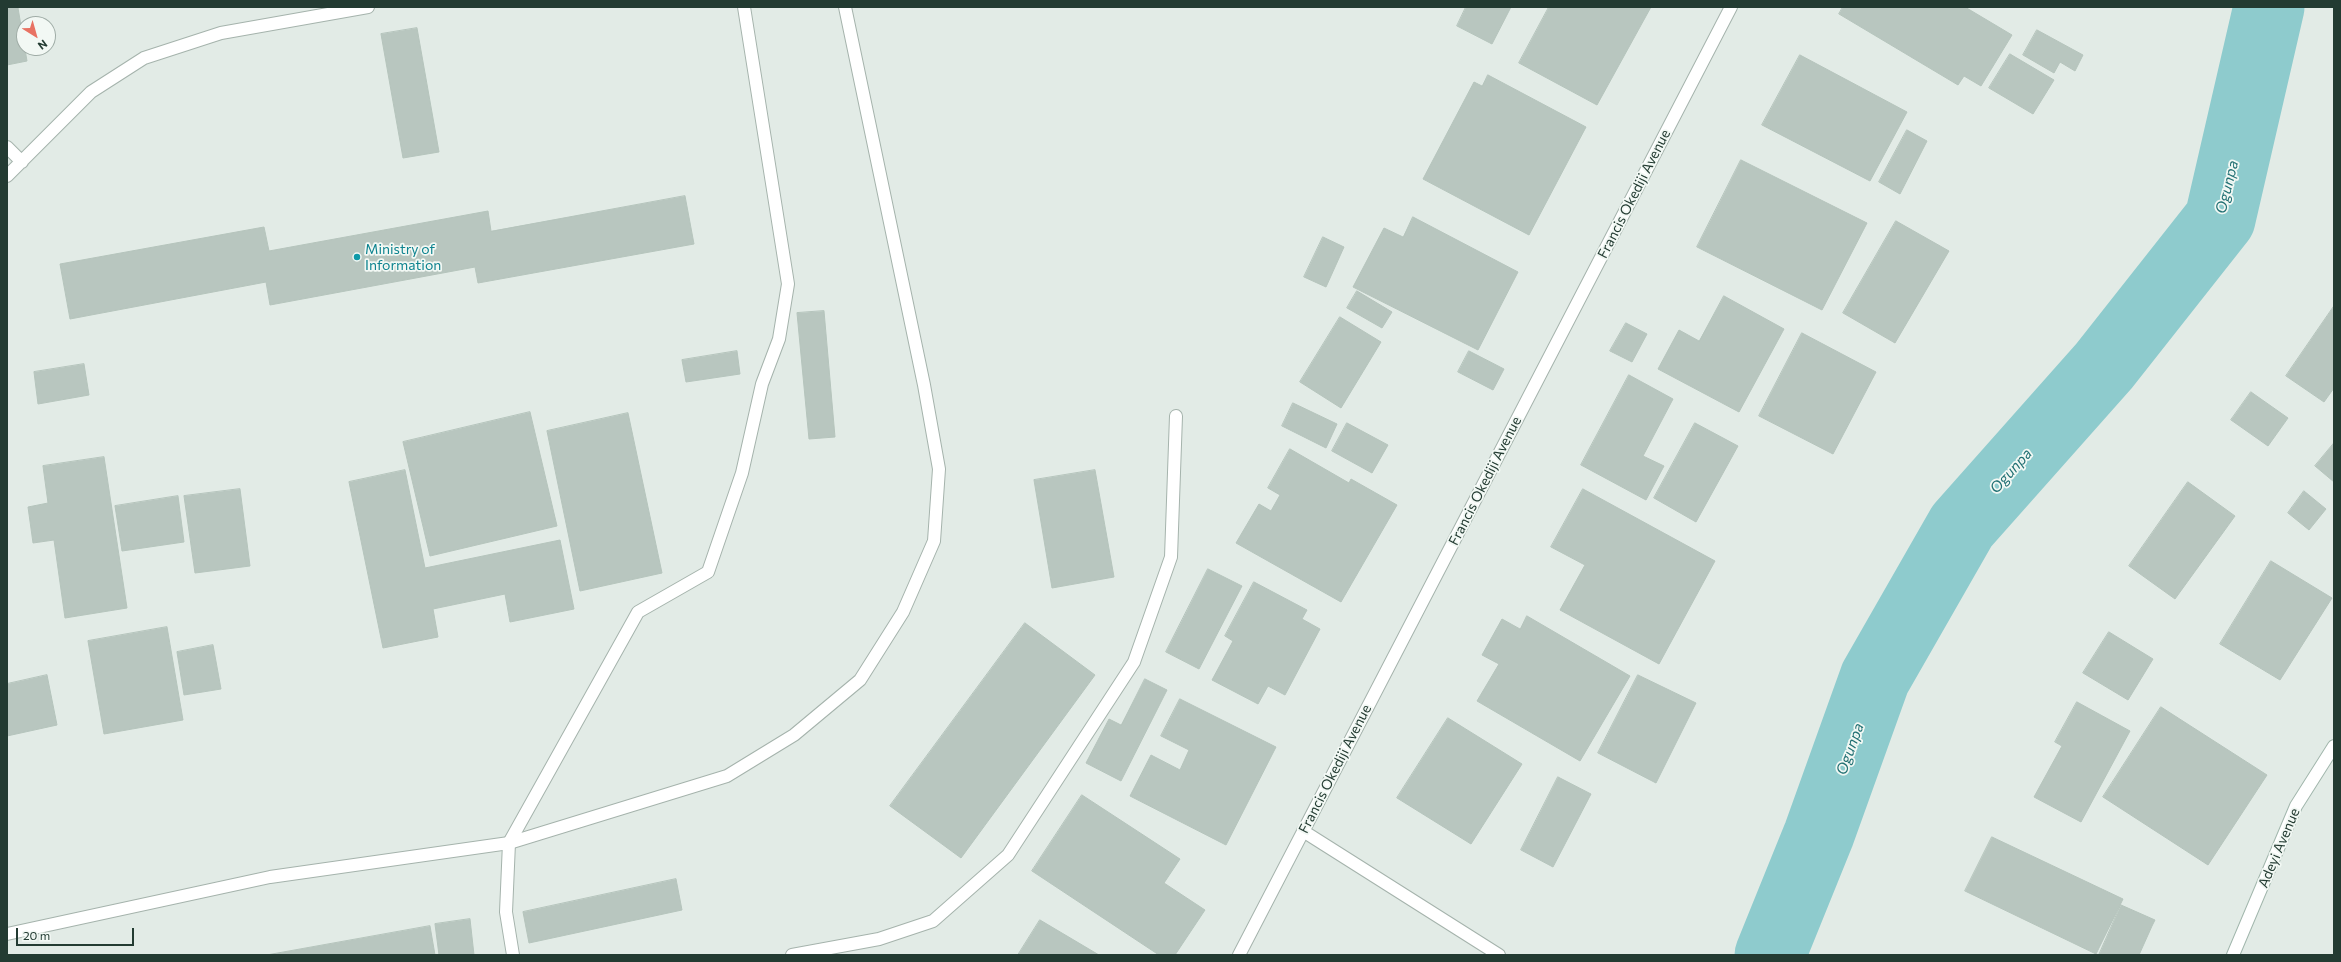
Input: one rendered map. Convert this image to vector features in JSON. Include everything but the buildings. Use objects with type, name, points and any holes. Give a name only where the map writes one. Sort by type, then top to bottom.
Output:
[{"type":"street","points":[[7,176],[91,92],[144,58],[221,33],[368,7]]},
{"type":"street","points":[[513,955],[506,912],[509,843],[638,612],[708,572],[742,473],[762,384],[779,339],[788,284],[744,7]]},
{"type":"street","points":[[7,934],[270,877],[509,843],[727,776],[794,734],[860,680],[904,612],[934,541],[939,469],[924,384],[844,7]]},
{"type":"street","name":"Francis Okediji Avenue","points":[[1239,955],[1731,7]]},
{"type":"street","points":[[7,147],[22,162]]},
{"type":"street","points":[[792,955],[879,939],[933,921],[1008,855],[1134,662],[1171,557],[1176,416]]},
{"type":"street","name":"Adeyi Avenue","points":[[2233,955],[2296,806],[2334,746]]},
{"type":"street","points":[[1303,831],[1499,955]]},
{"type":"waterway","name":"Ogunpa","points":[[1770,955],[1819,834],[1875,678],[1962,526],[2104,366],[2220,219],[2269,7]]},
{"type":"place","name":"Ministry of Information","points":[[357,257]]}]
